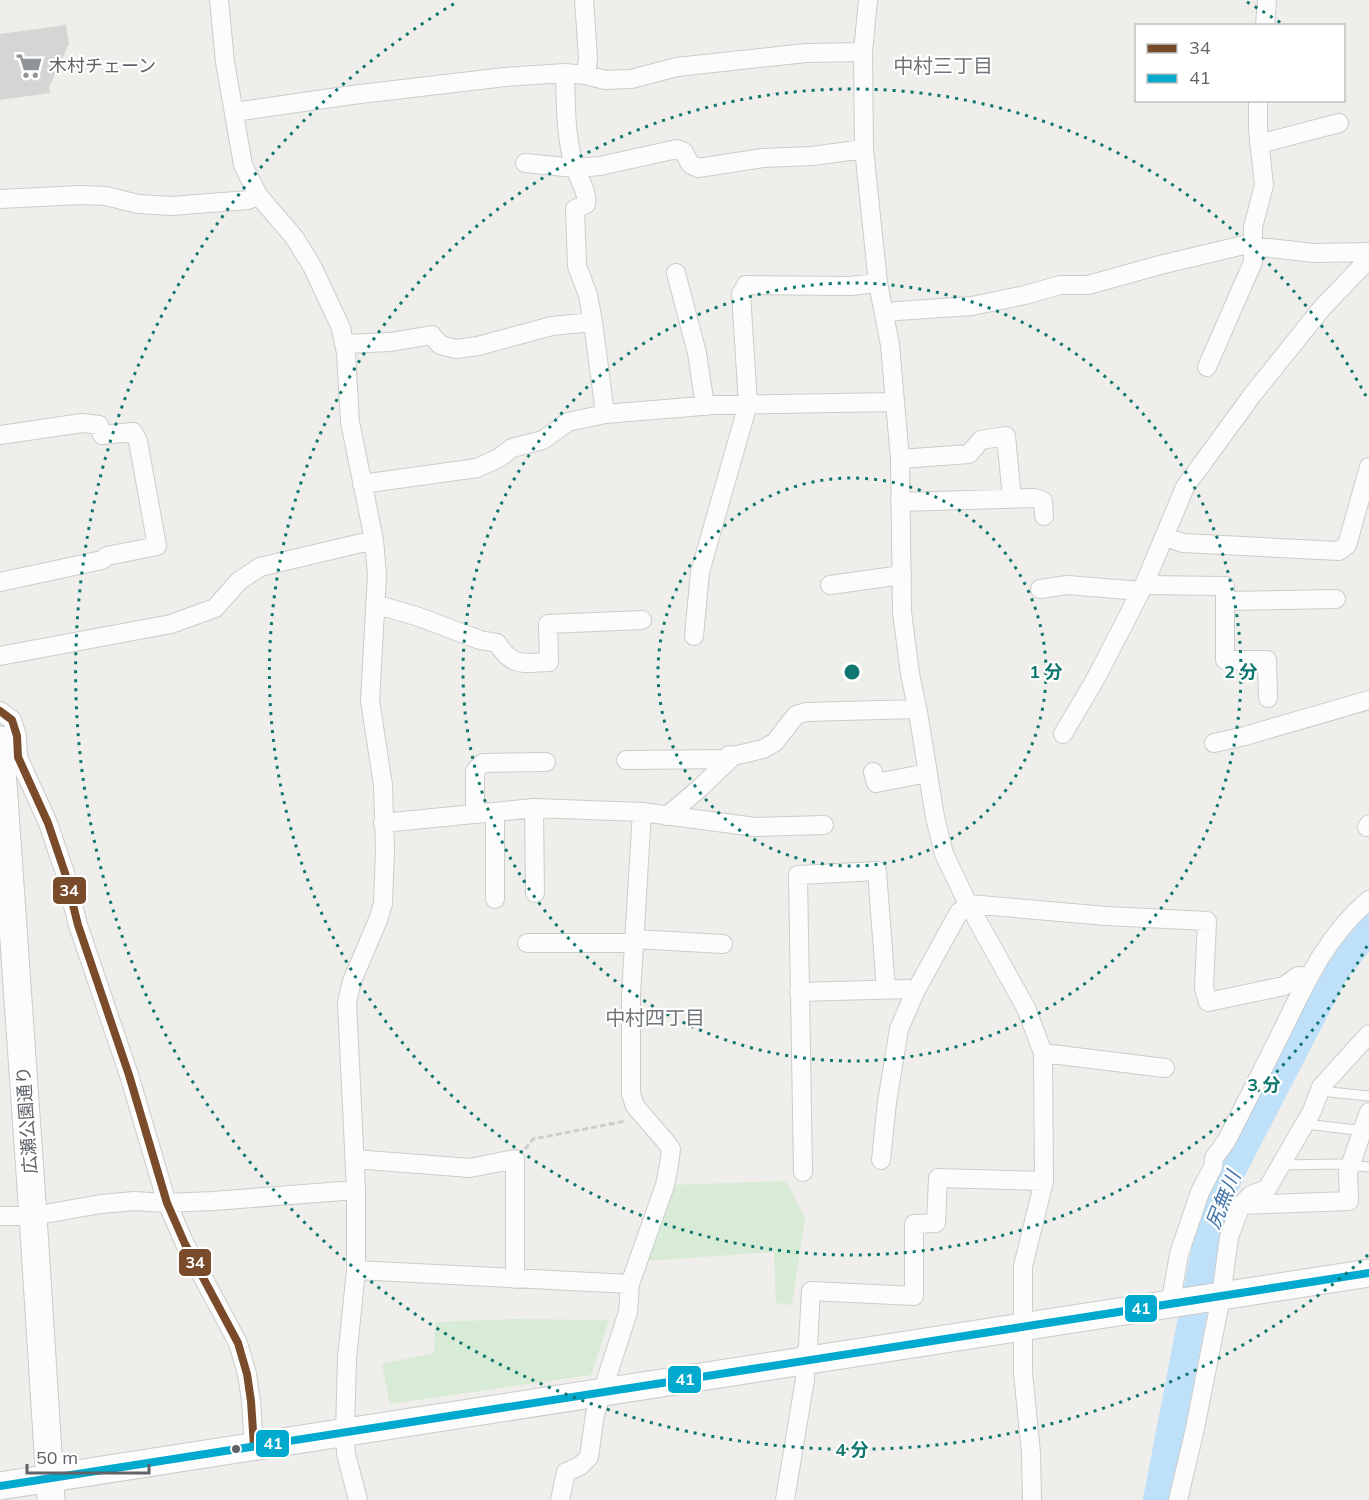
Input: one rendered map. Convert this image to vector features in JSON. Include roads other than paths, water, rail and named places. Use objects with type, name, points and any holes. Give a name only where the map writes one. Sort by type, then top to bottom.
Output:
[{"type":"street","points":[[219,0],[225,62],[243,165],[258,195],[294,237],[312,266],[341,328],[350,422],[374,540],[377,575],[370,701],[383,785],[385,850],[383,904],[352,981],[346,1002],[356,1190],[356,1270],[347,1358],[345,1432],[346,1454],[358,1500]]},
{"type":"street","points":[[585,0],[588,58],[586,75]]},
{"type":"street","points":[[868,0],[863,52],[864,150],[878,283],[890,345],[900,459],[902,612],[910,674],[944,854],[1026,1008],[1043,1053],[1044,1181],[1023,1266],[1023,1373],[1031,1453],[1032,1500]]},
{"type":"street","points":[[1265,24],[1267,0]]},
{"type":"street","points":[[234,112],[505,77],[565,73],[605,80],[631,79],[689,66],[806,53],[863,52]]},
{"type":"street","points":[[565,73],[567,128],[575,168],[587,197],[586,204],[575,209],[577,266],[588,295],[605,414]]},
{"type":"street","points":[[1207,367],[1253,262],[1253,226],[1264,184],[1259,144],[1258,102]]},
{"type":"street","points":[[1259,144],[1339,123]]},
{"type":"street","points":[[525,163],[575,168],[600,166],[676,149],[684,152],[690,164],[698,168],[763,158],[812,156],[864,150]]},
{"type":"street","points":[[0,199],[106,196],[138,204],[172,206],[248,200],[258,195]]},
{"type":"street","points":[[884,314],[897,311],[972,306],[1060,285],[1088,285],[1244,245],[1314,253],[1369,252]]},
{"type":"street","points":[[1063,734],[1096,678],[1142,588],[1166,537],[1185,488],[1239,412],[1322,309],[1369,259]]},
{"type":"street","points":[[676,273],[697,354],[705,405]]},
{"type":"street","points":[[694,636],[700,572],[748,404],[741,294],[746,285],[850,286],[878,283]]},
{"type":"street","points":[[344,344],[391,342],[432,335],[440,345],[456,349],[478,346],[552,326],[593,322]]},
{"type":"street","points":[[362,484],[477,468],[499,458],[512,448],[543,440],[568,423],[605,414],[705,405],[894,402]]},
{"type":"street","points":[[0,435],[82,423],[99,425],[102,435],[133,432],[138,441],[157,546],[0,582]]},
{"type":"street","points":[[900,459],[969,454],[981,440],[1006,436],[1012,498]]},
{"type":"street","points":[[1166,537],[1183,543],[1339,551],[1347,545],[1369,467]]},
{"type":"street","points":[[900,502],[1035,498],[1043,501],[1044,516]]},
{"type":"street","points":[[0,656],[171,624],[215,608],[239,581],[261,567],[374,540]]},
{"type":"street","points":[[830,585],[902,575]]},
{"type":"street","points":[[1040,588],[1067,585],[1142,588],[1225,586],[1225,660],[1267,660],[1268,698]]},
{"type":"street","points":[[1225,602],[1336,599]]},
{"type":"street","points":[[375,604],[419,616],[480,640],[497,643],[506,656],[522,663],[549,662],[548,624],[642,620]]},
{"type":"street","points":[[1214,743],[1369,700]]},
{"type":"street","points":[[626,760],[729,752],[732,756],[763,749],[775,742],[796,715],[806,712],[917,709]]},
{"type":"street","points":[[0,711],[12,720],[17,736],[18,757],[48,823],[65,873],[78,925],[129,1075],[168,1203],[185,1244],[238,1343],[249,1383],[254,1446]]},
{"type":"street","name":"広瀬公園通り","points":[[0,740],[50,1489]]},
{"type":"street","points":[[667,816],[700,788],[729,752]]},
{"type":"street","points":[[476,814],[475,771],[483,763],[546,762]]},
{"type":"street","points":[[873,772],[876,783],[928,773]]},
{"type":"street","points":[[383,823],[534,808],[642,812],[755,827],[824,825]]},
{"type":"street","points":[[534,808],[535,893]]},
{"type":"street","points":[[495,812],[495,899]]},
{"type":"street","points":[[560,1500],[566,1473],[580,1466],[589,1457],[595,1414],[628,1312],[630,1284],[665,1185],[671,1149],[635,1106],[630,1094],[631,994],[642,812]]},
{"type":"street","points":[[803,1172],[798,875],[877,872],[886,990]]},
{"type":"street","points":[[1173,1304],[1179,1254],[1200,1192],[1213,1167],[1214,1158],[1227,1140],[1308,977],[1335,933],[1369,900]]},
{"type":"street","points":[[881,1160],[887,1102],[899,1029],[915,992],[959,912],[969,904],[1106,916],[1207,921],[1204,988],[1208,1002],[1284,986],[1298,976],[1308,977]]},
{"type":"street","points":[[527,944],[635,936],[723,939]]},
{"type":"street","points":[[799,993],[908,989],[915,992]]},
{"type":"street","points":[[1178,1500],[1194,1433],[1216,1297],[1229,1237],[1241,1205],[1251,1195],[1267,1189],[1305,1124],[1320,1091],[1369,1034]]},
{"type":"street","points":[[1043,1053],[1165,1068]]},
{"type":"street","points":[[1241,1205],[1349,1201],[1348,1172],[1366,1131],[1369,1112]]},
{"type":"street","points":[[354,1158],[470,1168],[516,1159],[515,1279]]},
{"type":"street","points":[[785,1500],[805,1379],[804,1360],[808,1346],[811,1291],[914,1296],[914,1224],[936,1223],[938,1178],[1044,1181]]},
{"type":"street","points":[[0,1216],[33,1216],[123,1202],[168,1203],[356,1190]]},
{"type":"street","points":[[356,1270],[630,1284]]},
{"type":"street","points":[[0,1486],[50,1489],[254,1446],[601,1394],[804,1360],[1369,1273]]},
{"type":"lane","points":[[1320,1091],[1369,1096]]},
{"type":"lane","points":[[1305,1124],[1366,1131]]},
{"type":"lane","points":[[1281,1165],[1340,1164],[1369,1167]]},
{"type":"waterway","name":"尻無川","points":[[1157,1500],[1212,1215],[1230,1174],[1334,973],[1369,929]]},
{"type":"place","name":"木村チェーン","points":[[29,66]]},
{"type":"district","name":"中村三丁目","points":[[943,66]]},
{"type":"district","name":"中村四丁目","points":[[655,1018]]}]
